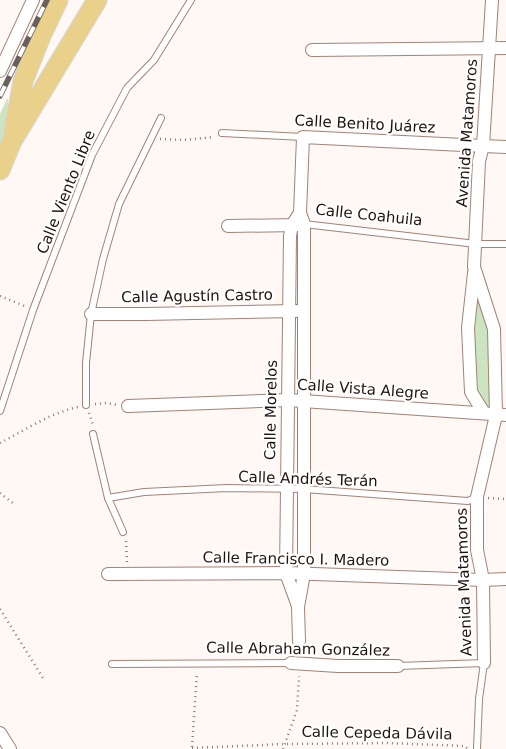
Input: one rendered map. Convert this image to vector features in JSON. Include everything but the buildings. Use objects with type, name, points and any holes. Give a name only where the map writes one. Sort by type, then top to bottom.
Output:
[{"type":"main road","points":[[12,141],[23,81],[58,0]]},
{"type":"main road","points":[[0,170],[12,141],[97,0]]},
{"type":"street","points":[[1,65],[33,0]]},
{"type":"street","name":"Avenida Matamoros","points":[[492,0],[483,146],[479,161],[476,244],[468,328],[471,392],[496,414]]},
{"type":"street","points":[[312,50],[506,48]]},
{"type":"street","name":"Calle Benito Juárez","points":[[303,137],[506,147]]},
{"type":"street","name":"Calle Morelos","points":[[299,642],[298,607],[304,574],[304,311],[299,221],[303,137]]},
{"type":"street","name":"Calle Morelos","points":[[298,607],[286,573],[290,236],[299,221]]},
{"type":"street","name":"Calle Coahuila","points":[[228,226],[299,221]]},
{"type":"street","name":"Avenida Matamoros","points":[[474,268],[500,329],[496,414],[477,497],[477,550],[483,580],[484,663]]},
{"type":"street","name":"Calle Agustín Castro","points":[[91,314],[304,311]]},
{"type":"street","name":"Calle Vista Alegre","points":[[128,406],[288,400],[496,414]]},
{"type":"street","name":"Calle Francisco I. Madero","points":[[108,574],[286,573],[483,580],[506,579]]},
{"type":"street","name":"Calle Abraham González","points":[[291,664],[398,666]]},
{"type":"street","points":[[0,733],[10,749]]},
{"type":"lane","name":"Calle Viento Libre","points":[[0,412],[33,310],[92,155],[127,88],[154,60],[191,0]]},
{"type":"lane","points":[[86,405],[86,363],[91,314],[103,259],[119,204],[161,118]]},
{"type":"lane","name":"Calle Benito Juárez","points":[[222,134],[303,137]]},
{"type":"lane","name":"Calle Coahuila","points":[[299,221],[476,244],[506,244]]},
{"type":"lane","points":[[92,434],[108,498],[123,532]]},
{"type":"lane","name":"Calle Andrés Terán","points":[[108,498],[144,492],[227,488],[304,489],[468,501],[477,497]]},
{"type":"lane","name":"Calle Abraham González","points":[[398,666],[484,663]]},
{"type":"lane","name":"Avenida Matamoros","points":[[477,749],[479,699],[484,663]]},
{"type":"lane","name":"Calle Abraham González","points":[[112,664],[291,664]]},
{"type":"path","points":[[151,138],[184,140],[215,137],[222,134]]},
{"type":"path","points":[[0,296],[33,310]]},
{"type":"path","points":[[0,443],[69,409],[106,403],[128,406]]},
{"type":"path","points":[[86,405],[94,428],[92,434]]},
{"type":"path","points":[[0,493],[14,504]]},
{"type":"path","points":[[477,497],[506,499]]},
{"type":"path","points":[[123,532],[127,543],[127,574]]},
{"type":"path","points":[[0,609],[43,678]]},
{"type":"path","points":[[192,748],[197,664]]},
{"type":"path","points":[[283,749],[298,710],[299,673],[291,664]]},
{"type":"path","name":"Calle Cepeda Dávila","points":[[192,748],[285,744],[387,743],[465,746],[468,749]]},
{"type":"green space","points":[[8,97],[7,138],[0,154],[0,114]]},
{"type":"green space","points":[[476,287],[493,329],[495,414],[486,412],[473,391],[469,328]]},
{"type":"railway","points":[[0,96],[47,0]]}]
